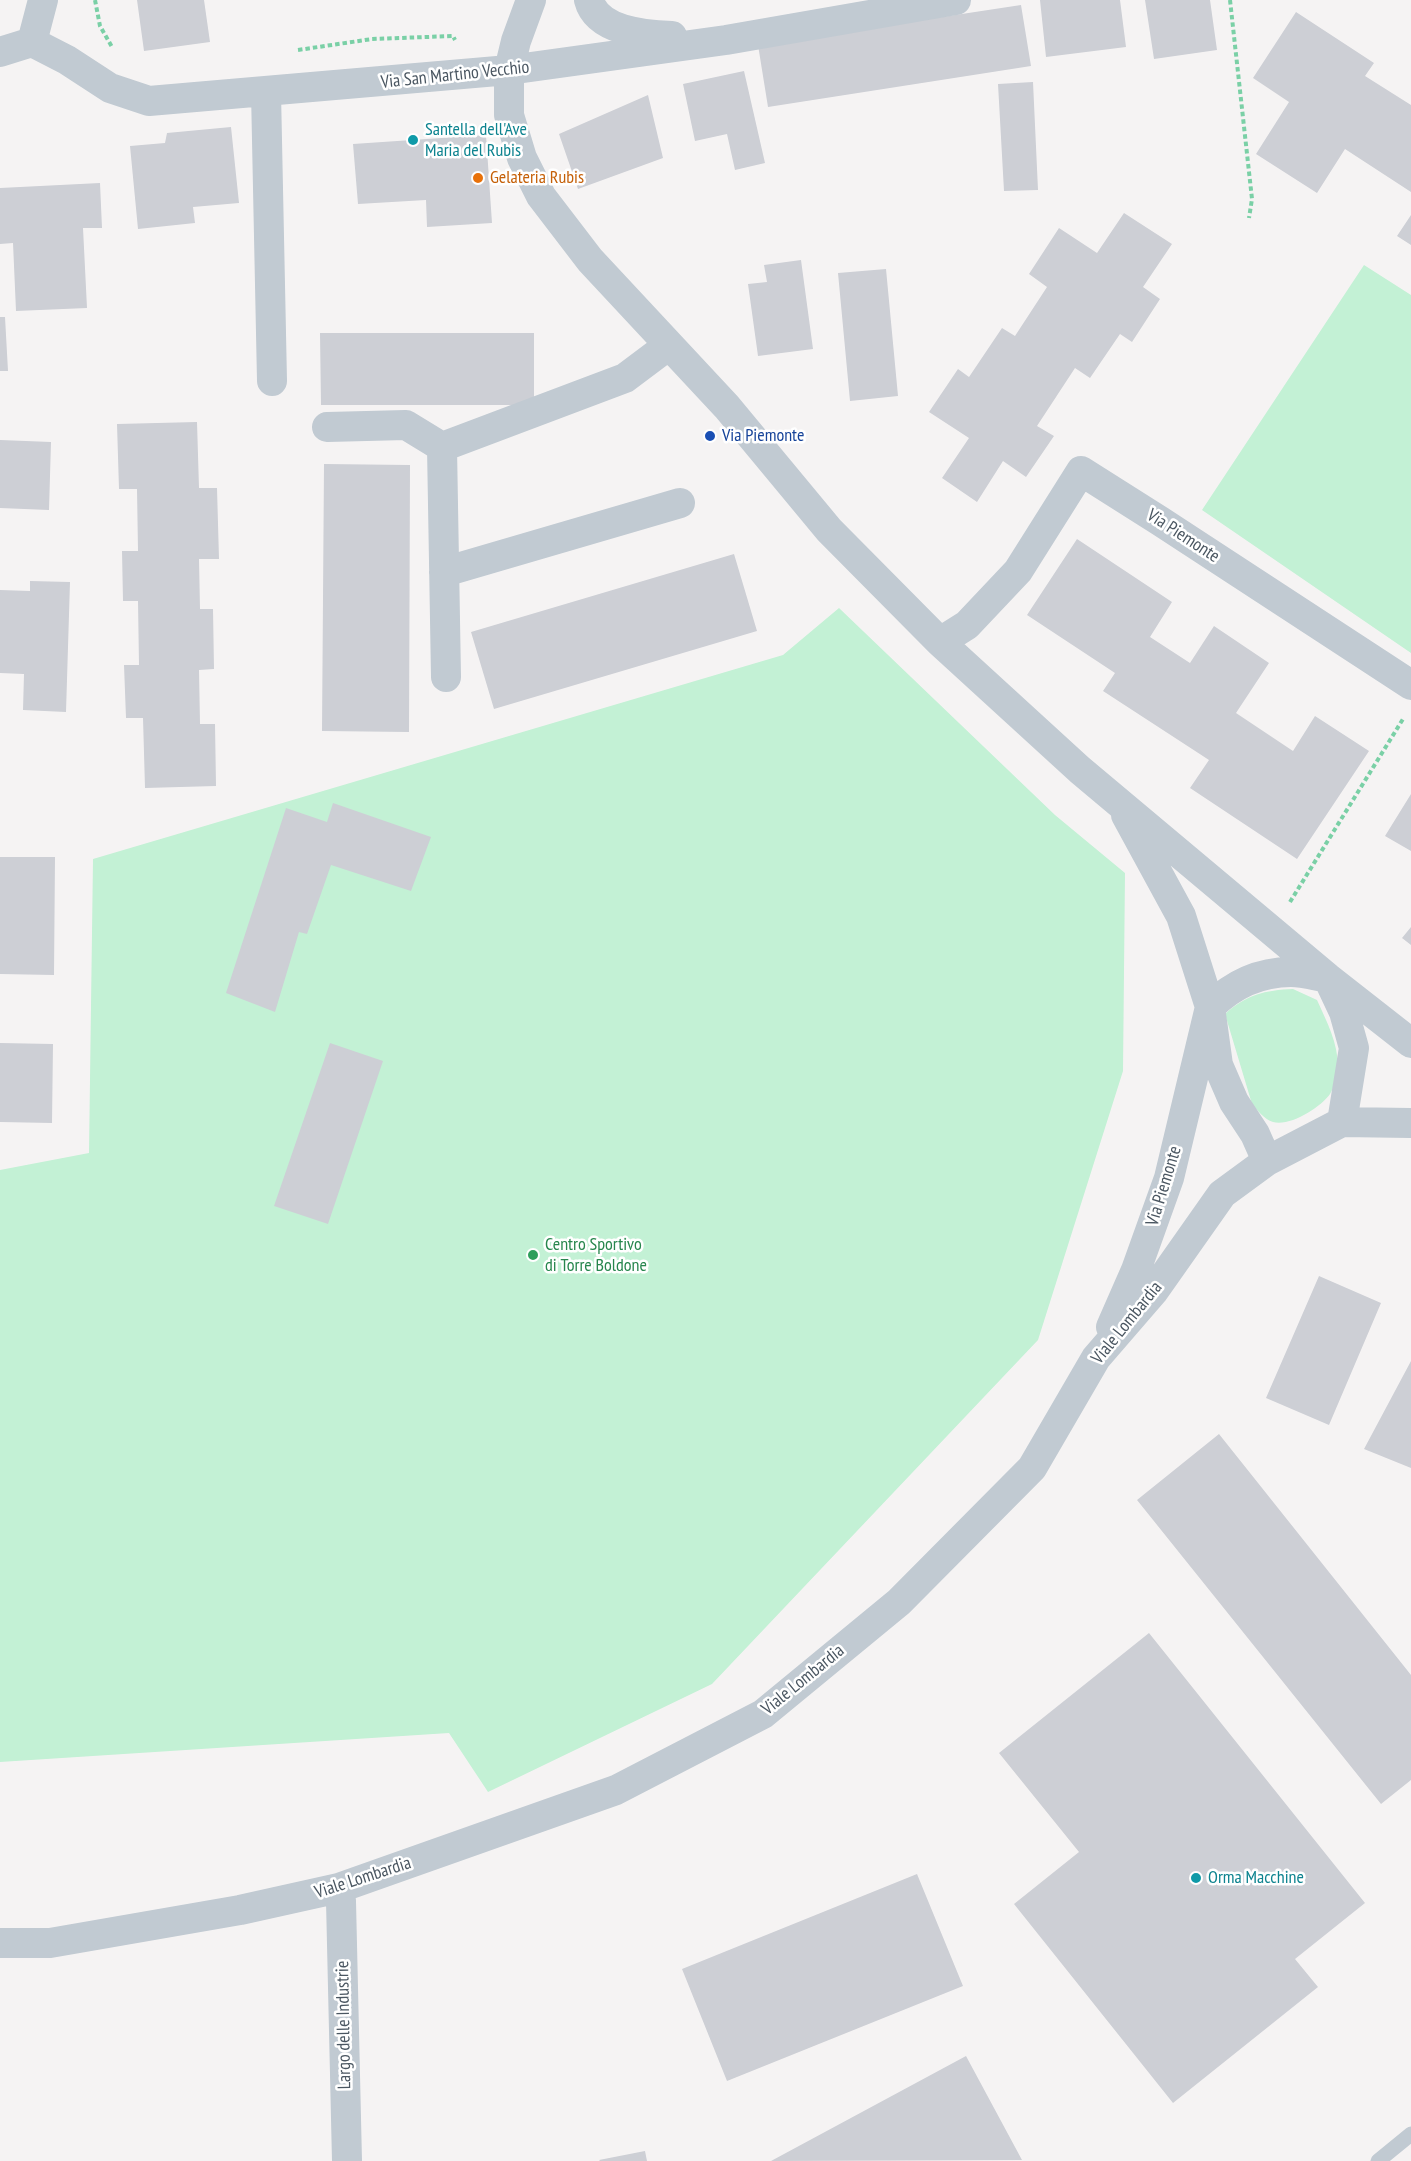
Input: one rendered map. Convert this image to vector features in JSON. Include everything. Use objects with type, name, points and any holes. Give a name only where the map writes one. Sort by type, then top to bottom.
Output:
[{"type":"street","points":[[0,52],[32,42],[43,0]]},
{"type":"street","points":[[531,0],[516,41],[509,70],[509,115],[522,158],[541,196],[591,260],[726,408],[829,530],[940,642],[1080,770],[1328,978],[1411,1043]]},
{"type":"street","points":[[589,0],[592,10],[616,27],[645,35],[726,40]]},
{"type":"street","name":"Via San Martino Vecchio","points":[[32,42],[67,60],[110,88],[149,101],[509,70],[726,40],[922,3],[956,0]]},
{"type":"street","points":[[266,92],[272,381]]},
{"type":"street","points":[[442,447],[625,378],[669,345]]},
{"type":"street","points":[[327,427],[406,425],[442,447]]},
{"type":"street","points":[[442,447],[446,676]]},
{"type":"street","name":"Via Piemonte","points":[[940,642],[967,625],[1018,571],[1081,471],[1411,685]]},
{"type":"street","points":[[444,572],[680,503]]},
{"type":"street","points":[[1117,800],[1181,916],[1210,1007],[1218,1065],[1234,1102],[1256,1134],[1267,1161]]},
{"type":"street","points":[[1210,1007],[1222,995],[1260,975],[1293,972],[1328,978]]},
{"type":"street","points":[[1328,978],[1344,1012],[1354,1048],[1341,1122]]},
{"type":"street","name":"Via Piemonte","points":[[1096,1358],[1136,1270],[1169,1178],[1210,1007]]},
{"type":"street","name":"Viale Lombardia","points":[[0,1943],[50,1943],[240,1910],[339,1888],[616,1790],[763,1714],[899,1602],[1032,1468],[1096,1358],[1153,1292],[1222,1194],[1267,1161],[1341,1122],[1411,1123]]},
{"type":"street","name":"Largo delle Industrie","points":[[339,1888],[347,2161]]},
{"type":"lane","points":[[1378,2161],[1411,2134]]},
{"type":"path","points":[[1230,0],[1252,199],[1248,218]]},
{"type":"path","points":[[1286,908],[1405,716]]},
{"type":"green space","points":[[1364,265],[1411,295],[1411,653],[1202,510]]},
{"type":"green space","name":"Centro Sportivo di Torre Boldone","points":[[839,608],[1055,815],[1125,873],[1123,1071],[1038,1340],[712,1684],[488,1792],[449,1733],[0,1762],[0,1170],[89,1153],[93,859],[783,655]]},
{"type":"green space","points":[[1293,989],[1317,1000],[1334,1041],[1338,1067],[1330,1094],[1320,1105],[1296,1119],[1280,1123],[1264,1117],[1252,1104],[1225,1014],[1241,1002],[1256,995]]},
{"type":"building","points":[[137,0],[204,0],[210,42],[144,51]]},
{"type":"building","points":[[1040,0],[1120,0],[1126,47],[1046,57]]},
{"type":"building","points":[[1145,0],[1210,0],[1217,50],[1154,59]]},
{"type":"building","points":[[1021,5],[1031,66],[768,107],[758,45]]},
{"type":"building","points":[[1296,12],[1374,63],[1365,76],[1411,105],[1411,192],[1345,149],[1317,193],[1256,154],[1289,102],[1253,78]]},
{"type":"building","points":[[744,71],[765,163],[735,170],[727,134],[695,141],[683,84]]},
{"type":"building","points":[[1033,82],[1038,190],[1004,191],[998,84]]},
{"type":"building","points":[[648,95],[663,158],[578,189],[559,134]]},
{"type":"building","points":[[231,127],[239,203],[193,207],[195,223],[138,229],[130,146],[165,143],[167,133]]},
{"type":"building","points":[[486,135],[492,223],[427,227],[426,200],[358,204],[353,144]]},
{"type":"building","points":[[100,183],[102,228],[83,228],[87,308],[16,311],[13,243],[0,244],[0,188]]},
{"type":"building","points":[[1124,213],[1172,244],[1143,287],[1160,299],[1132,342],[1120,334],[1090,378],[1075,368],[1037,426],[1054,436],[1026,477],[1003,461],[977,502],[942,478],[969,438],[929,412],[958,369],[969,377],[1002,328],[1015,336],[1047,287],[1029,274],[1059,228],[1097,253]]},
{"type":"building","points":[[1411,215],[1411,245],[1397,236]]},
{"type":"building","points":[[801,260],[813,349],[758,356],[748,284],[767,282],[764,265]]},
{"type":"building","points":[[886,269],[898,396],[850,401],[838,273]]},
{"type":"building","points":[[0,317],[5,317],[8,371],[0,371]]},
{"type":"building","points":[[320,333],[534,333],[534,405],[321,405]]},
{"type":"building","points":[[197,422],[199,488],[217,488],[219,559],[199,559],[200,609],[213,609],[214,669],[199,670],[200,724],[215,724],[216,786],[145,788],[143,718],[126,718],[124,665],[139,665],[138,601],[123,601],[122,551],[138,551],[137,489],[119,489],[117,424]]},
{"type":"building","points":[[0,440],[51,442],[49,510],[0,508]]},
{"type":"building","points":[[324,464],[410,465],[409,732],[322,731]]},
{"type":"building","points":[[1077,539],[1172,602],[1150,637],[1190,663],[1214,626],[1269,663],[1236,713],[1293,751],[1315,716],[1369,751],[1297,859],[1190,788],[1209,760],[1103,691],[1115,673],[1027,615]]},
{"type":"building","points":[[734,554],[757,631],[494,709],[471,632]]},
{"type":"building","points":[[30,581],[70,582],[66,712],[23,710],[24,674],[0,673],[0,590],[30,591]]},
{"type":"building","points":[[1411,794],[1411,851],[1385,836]]},
{"type":"building","points":[[333,803],[431,837],[411,891],[331,865],[307,934],[299,932],[275,1012],[226,993],[286,808],[327,822]]},
{"type":"building","points":[[0,857],[55,857],[54,975],[0,974]]},
{"type":"building","points":[[1411,927],[1411,945],[1402,938]]},
{"type":"building","points":[[0,1043],[53,1044],[52,1123],[0,1122]]},
{"type":"building","points":[[330,1043],[383,1061],[328,1224],[274,1206]]},
{"type":"building","points":[[1319,1276],[1381,1303],[1329,1425],[1266,1398]]},
{"type":"building","points":[[1411,1361],[1411,1468],[1364,1449]]},
{"type":"building","points":[[1219,1434],[1411,1675],[1411,1780],[1381,1804],[1137,1500]]},
{"type":"building","name":"Orma Macchine","points":[[1149,1633],[1365,1903],[1295,1959],[1318,1987],[1173,2103],[1014,1904],[1079,1852],[999,1753]]},
{"type":"building","points":[[917,1874],[963,1986],[727,2081],[682,1969]]},
{"type":"building","points":[[966,2056],[1022,2160],[771,2161]]},
{"type":"building","points":[[645,2151],[647,2161],[599,2160]]},
{"type":"place","name":"Santella dell'Ave Maria del Rubis","points":[[413,140]]},
{"type":"place","name":"Gelateria Rubis","points":[[478,178]]},
{"type":"place","name":"Via Piemonte","points":[[710,436]]},
{"type":"place","name":"Centro Sportivo di Torre Boldone","points":[[533,1255]]},
{"type":"place","name":"Orma Macchine","points":[[1196,1878]]}]
